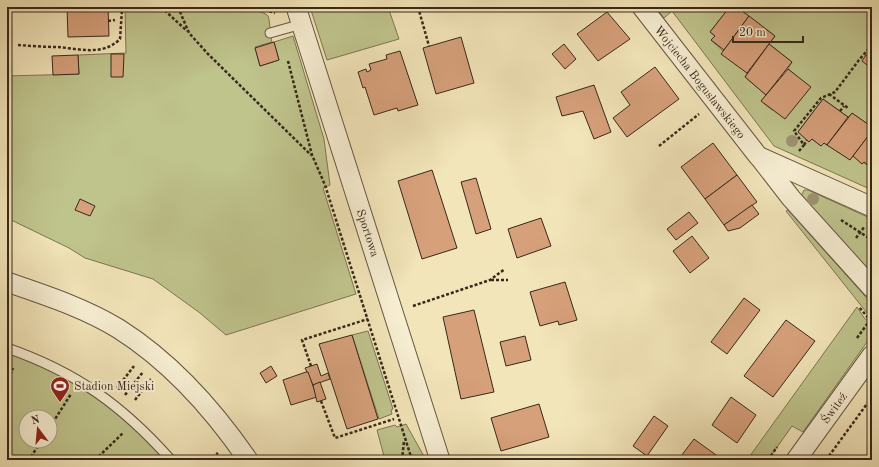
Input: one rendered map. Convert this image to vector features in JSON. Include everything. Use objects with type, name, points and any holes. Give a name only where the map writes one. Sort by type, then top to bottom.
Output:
[{"type":"street","name":"Wojciecha Bogusławskiego","points":[[642,7],[791,198],[872,288]]},
{"type":"street","name":"Sportowa","points":[[299,16],[440,460]]},
{"type":"street","name":"Wojciecha Bogusławskiego","points":[[758,156],[870,214]]},
{"type":"street","points":[[7,282],[57,300],[94,316],[118,329],[156,356],[210,410],[248,460]]},
{"type":"street","name":"Świteź","points":[[796,460],[872,355]]},
{"type":"lane","points":[[270,33],[281,30],[299,16]]},
{"type":"lane","points":[[7,348],[39,359],[80,380],[108,399],[125,413],[171,460]]},
{"type":"path","points":[[161,7],[312,155]]},
{"type":"path","points":[[178,7],[189,33]]},
{"type":"path","points":[[418,7],[429,46]]},
{"type":"path","points":[[18,45],[86,51],[104,49],[114,45],[120,39],[122,10]]},
{"type":"path","points":[[108,21],[115,20]]},
{"type":"path","points":[[281,30],[312,155],[325,185],[412,460]]},
{"type":"path","points":[[804,145],[794,131],[821,98],[834,92],[872,45]]},
{"type":"path","points":[[829,94],[848,108]]},
{"type":"path","points":[[659,146],[715,102]]},
{"type":"path","points":[[840,111],[844,106]]},
{"type":"path","points":[[796,155],[807,140]]},
{"type":"path","points":[[840,254],[861,233],[870,214]]},
{"type":"path","points":[[490,280],[504,269]]},
{"type":"path","points":[[393,312],[490,280],[508,280]]},
{"type":"path","points":[[854,342],[871,319],[855,302]]},
{"type":"path","points":[[310,366],[302,340],[368,319]]},
{"type":"path","points":[[108,399],[156,356]]},
{"type":"path","points":[[117,406],[156,356]]},
{"type":"path","points":[[125,413],[156,356]]},
{"type":"path","points":[[58,414],[80,380]]},
{"type":"path","points":[[826,460],[872,397]]},
{"type":"path","points":[[322,401],[335,438],[394,419]]},
{"type":"path","points":[[96,460],[134,422]]},
{"type":"path","points":[[402,460],[405,438]]},
{"type":"path","points":[[768,460],[780,443]]},
{"type":"path","points":[[31,457],[36,449]]},
{"type":"green space","points":[[125,7],[224,7],[260,12],[268,16],[272,42],[255,47],[260,66],[279,60],[274,42],[293,36],[324,139],[330,185],[323,188],[356,294],[226,335],[200,313],[153,279],[85,258],[69,248],[7,218],[7,76],[79,74],[78,55],[126,53]]},
{"type":"green space","points":[[310,7],[388,7],[399,39],[327,60]]},
{"type":"green space","points":[[660,7],[736,7],[733,12],[728,9],[710,32],[715,36],[711,40],[747,73],[745,77],[766,95],[761,101],[772,110],[810,87],[788,69],[792,62],[769,44],[775,36],[737,7],[872,7],[872,127],[852,113],[848,117],[823,99],[798,132],[809,142],[812,139],[821,146],[824,143],[849,159],[853,156],[872,168],[872,190],[774,146],[672,11],[664,18],[657,9]]},
{"type":"green space","points":[[804,190],[808,190],[872,219],[872,275],[801,196]]},
{"type":"green space","points":[[788,210],[872,304],[872,313],[870,315],[786,211]]},
{"type":"green space","points":[[857,307],[865,319],[872,323],[872,335],[803,432],[792,426],[768,460],[747,460]]},
{"type":"green space","points":[[368,331],[393,409],[391,410],[392,414],[379,419],[352,335]]},
{"type":"green space","name":"Stadion Miejski","points":[[7,348],[80,380],[171,460],[7,460]]},
{"type":"green space","points":[[406,424],[426,460],[385,460],[377,430],[395,425],[397,427]]},
{"type":"building","points":[[67,7],[108,7],[109,36],[68,37]]},
{"type":"building","points":[[736,7],[749,16],[724,50],[711,40],[715,36],[710,32],[728,9],[733,12]]},
{"type":"building","points":[[607,12],[630,39],[598,61],[577,34]]},
{"type":"building","points":[[749,16],[775,36],[747,73],[721,54]]},
{"type":"building","points":[[461,37],[474,83],[436,94],[423,48]]},
{"type":"building","points":[[274,42],[279,60],[260,66],[255,48]]},
{"type":"building","points":[[564,44],[576,59],[565,69],[552,54]]},
{"type":"building","points":[[769,44],[792,62],[766,95],[745,77]]},
{"type":"building","points":[[400,51],[418,105],[398,111],[397,108],[374,115],[365,87],[363,88],[358,72],[366,69],[367,72],[371,70],[369,64],[387,59],[386,55]]},
{"type":"building","points":[[111,54],[124,54],[123,77],[111,77]]},
{"type":"building","points":[[78,55],[79,74],[53,75],[52,56]]},
{"type":"building","points":[[866,55],[872,59],[871,68],[862,61]]},
{"type":"building","points":[[655,67],[679,99],[627,137],[613,118],[630,105],[621,92]]},
{"type":"building","points":[[788,69],[811,87],[785,119],[761,101]]},
{"type":"building","points":[[594,85],[611,132],[594,139],[583,111],[562,116],[556,97]]},
{"type":"building","points":[[823,99],[848,117],[827,145],[824,143],[821,146],[812,139],[809,142],[798,132]]},
{"type":"building","points":[[852,113],[872,127],[872,131],[850,160],[827,145]]},
{"type":"building","points":[[872,131],[872,168],[864,162],[862,164],[853,156]]},
{"type":"building","points":[[713,143],[737,175],[705,199],[681,167]]},
{"type":"building","points":[[432,170],[457,248],[422,259],[398,181]]},
{"type":"building","points":[[737,175],[757,202],[724,225],[705,199]]},
{"type":"building","points":[[476,178],[491,229],[476,234],[461,182]]},
{"type":"building","points":[[80,199],[95,206],[90,216],[75,210]]},
{"type":"building","points":[[752,205],[759,214],[740,228],[728,231],[724,225]]},
{"type":"building","points":[[689,212],[698,223],[676,240],[667,229]]},
{"type":"building","points":[[541,218],[551,246],[517,258],[508,229]]},
{"type":"building","points":[[692,236],[709,258],[690,273],[673,251]]},
{"type":"building","points":[[565,282],[577,320],[559,325],[558,321],[540,326],[530,292]]},
{"type":"building","points":[[744,298],[760,310],[727,354],[711,342]]},
{"type":"building","points":[[474,310],[494,392],[461,399],[443,317]]},
{"type":"building","points":[[786,320],[815,341],[773,397],[744,376]]},
{"type":"building","points":[[352,335],[378,419],[347,429],[319,344]]},
{"type":"building","points":[[525,336],[531,360],[506,366],[500,342]]},
{"type":"building","points":[[317,364],[321,376],[328,373],[330,379],[313,385],[305,368]]},
{"type":"building","points":[[271,366],[277,376],[266,383],[260,373]]},
{"type":"building","points":[[308,372],[317,397],[291,405],[283,380]]},
{"type":"building","points":[[320,382],[326,399],[317,402],[313,385]]},
{"type":"building","points":[[731,397],[756,415],[737,443],[712,425]]},
{"type":"building","points":[[539,404],[549,437],[501,451],[491,418]]},
{"type":"building","points":[[654,416],[668,426],[647,456],[633,446]]},
{"type":"building","points":[[694,439],[723,460],[678,460]]},
{"type":"place","name":"Stadion Miejski","points":[[60,403]]}]
